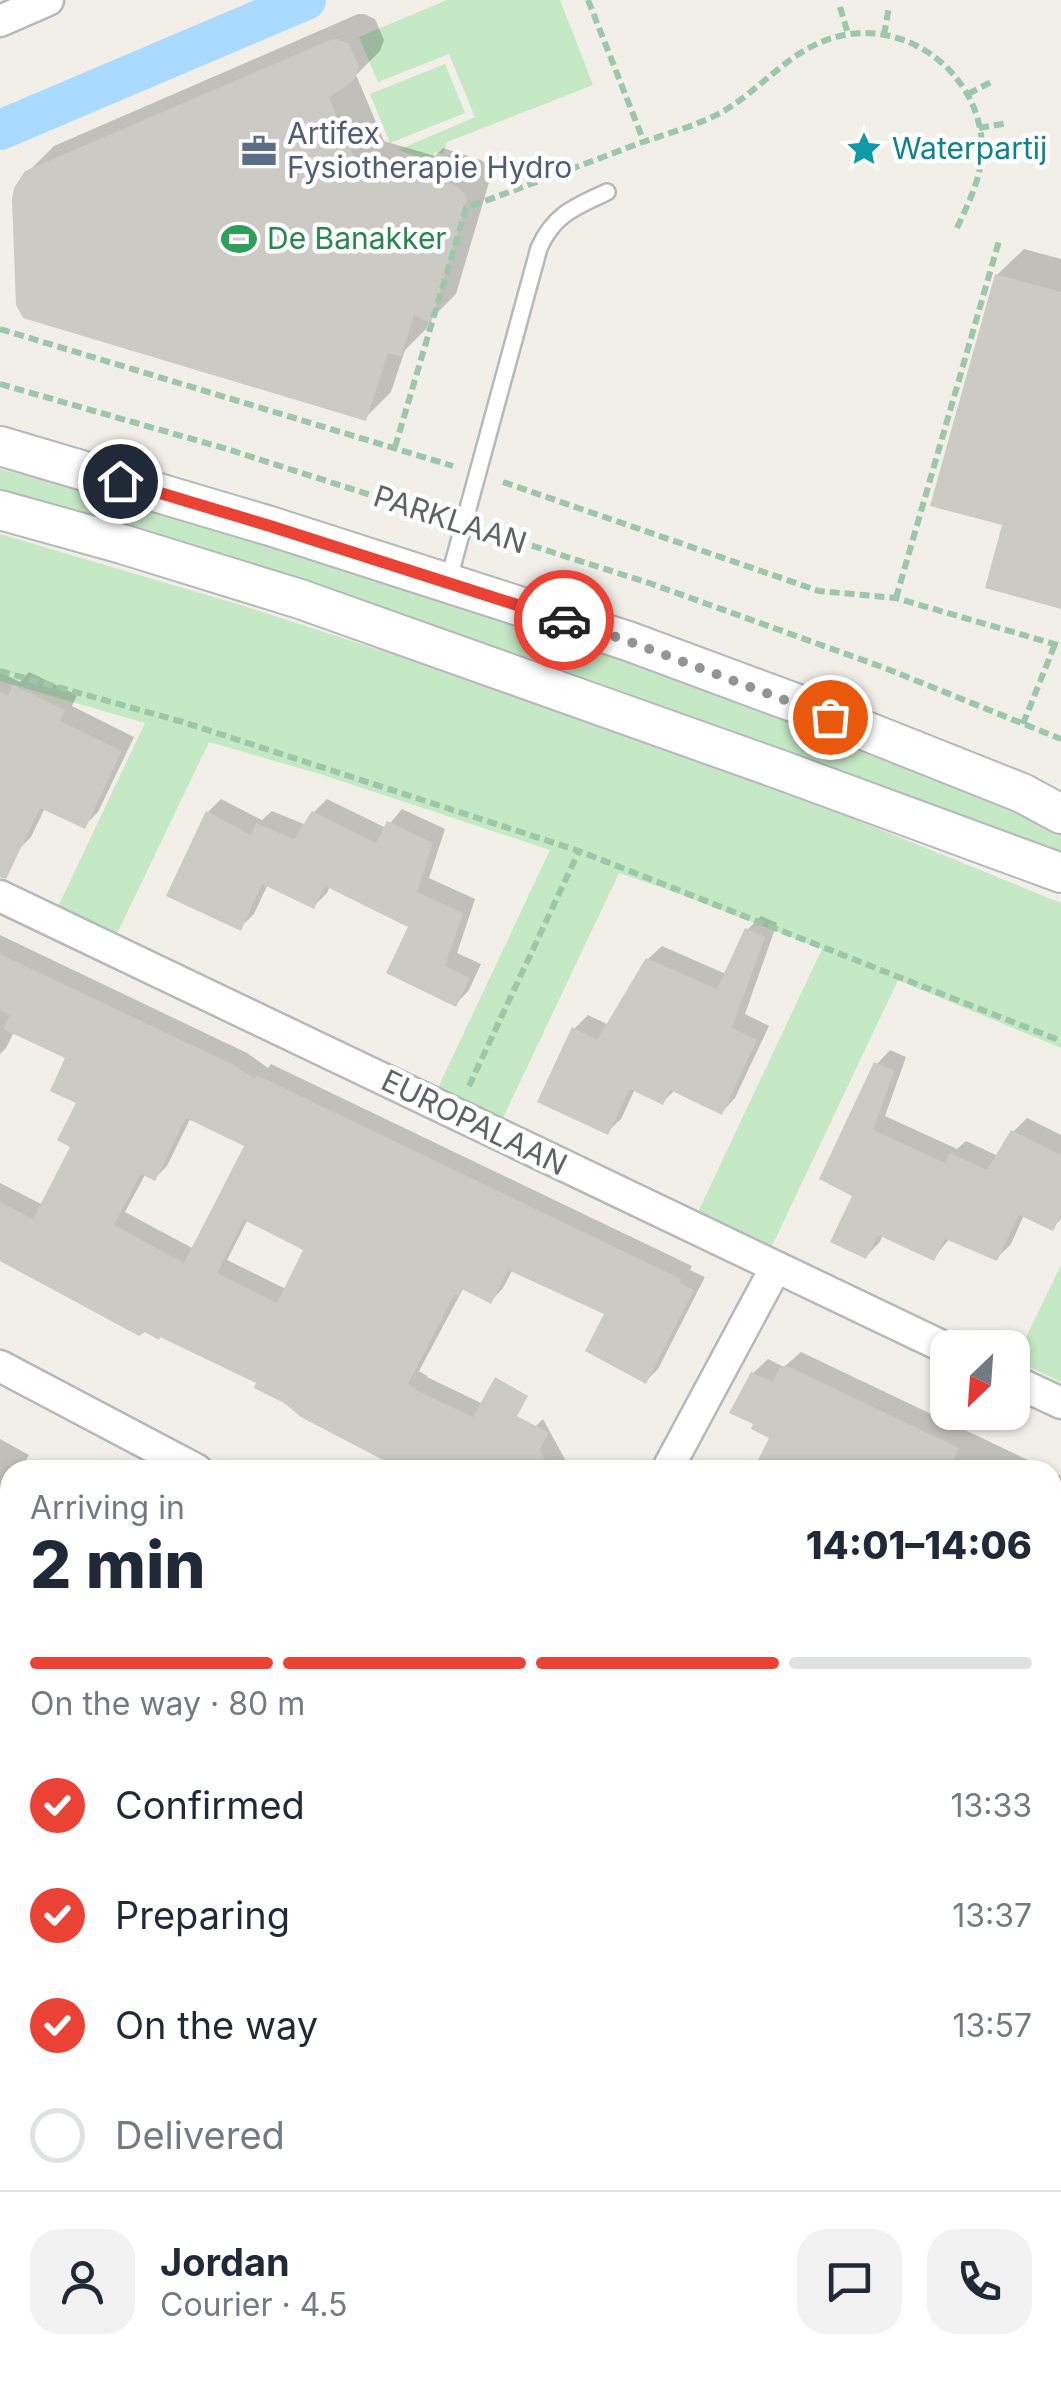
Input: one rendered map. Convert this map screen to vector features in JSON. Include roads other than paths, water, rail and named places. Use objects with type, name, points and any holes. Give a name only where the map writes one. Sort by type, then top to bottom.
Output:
[{"type":"street","points":[[0,21],[48,0]]},
{"type":"street","name":"PARKLAAN","points":[[0,446],[251,520],[628,641],[1022,792],[1061,814]]},
{"type":"street","points":[[0,510],[300,599],[763,763],[1059,874]]},
{"type":"street","points":[[1022,792],[1061,794]]},
{"type":"street","name":"EUROPALAAN","points":[[0,896],[930,1340]]},
{"type":"street","points":[[672,1460],[776,1267]]},
{"type":"street","points":[[0,1366],[179,1460]]},
{"type":"street","points":[[1030,1389],[1061,1404]]},
{"type":"lane","points":[[448,582],[544,238],[567,211],[607,192]]},
{"type":"waterway","points":[[0,130],[306,0]]},
{"type":"place","name":"Waterpartij","points":[[864,149]]},
{"type":"place","name":"Artifex Fysiotherapie Hydro","points":[[259,151]]},
{"type":"place","name":"De Banakker","points":[[239,239]]}]
